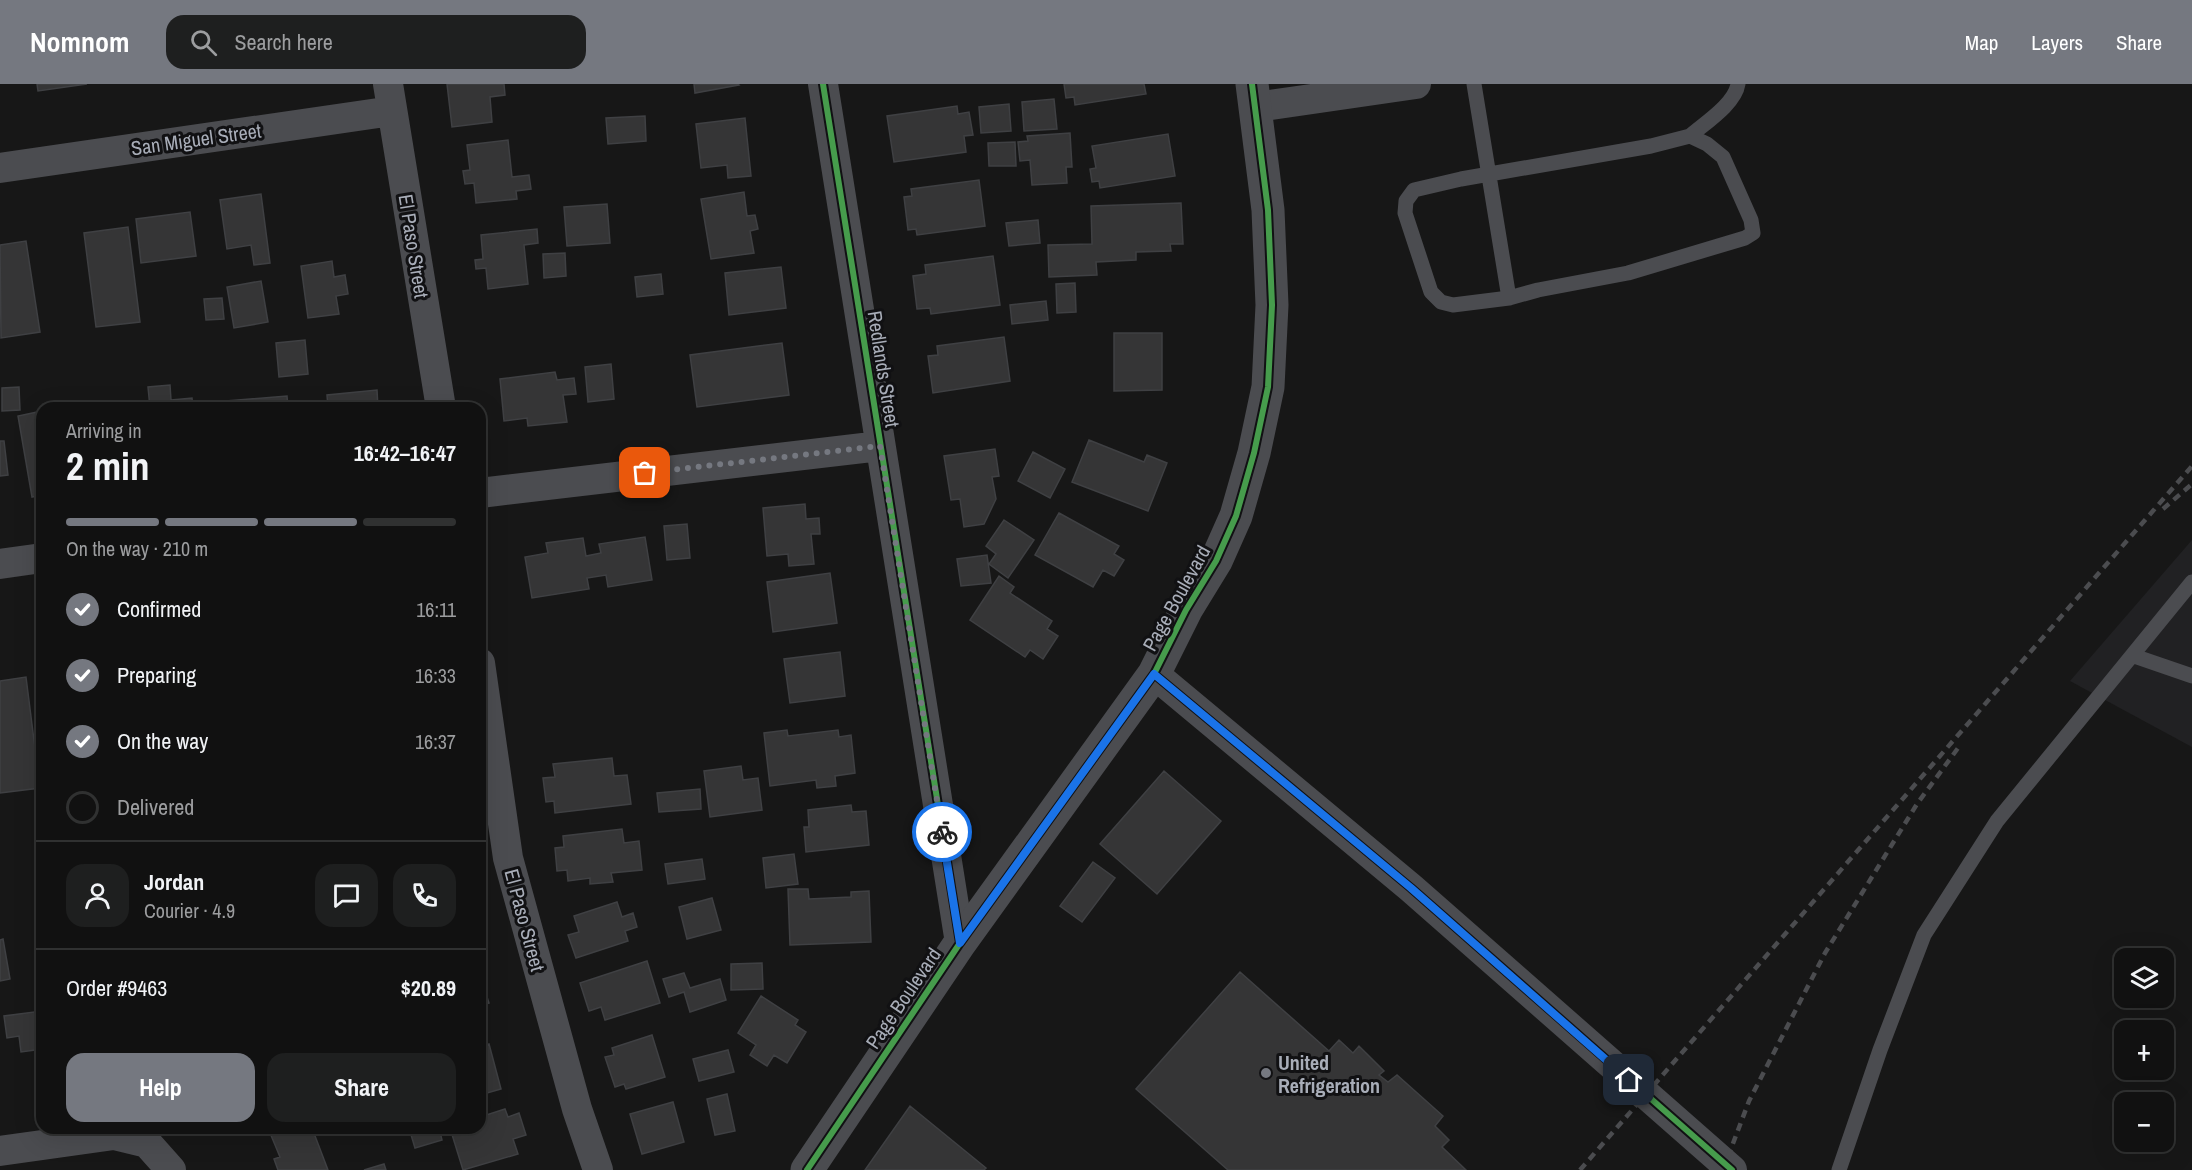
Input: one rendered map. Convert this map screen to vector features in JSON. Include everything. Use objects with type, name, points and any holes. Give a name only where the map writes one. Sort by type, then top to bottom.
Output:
[{"type":"street","name":"Redlands Street","points":[[823,84],[960,943]]},
{"type":"street","points":[[1254,96],[1416,84]]},
{"type":"street","name":"Page Boulevard","points":[[807,1170],[960,943],[1154,674],[1186,610],[1216,561],[1236,516],[1254,453],[1268,387],[1272,305],[1268,210],[1254,96]]},
{"type":"street","name":"San Miguel Street","points":[[0,168],[390,97]]},
{"type":"street","name":"El Paso Street","points":[[390,97],[440,402]]},
{"type":"street","points":[[486,491],[880,446]]},
{"type":"street","points":[[0,564],[36,559]]},
{"type":"street","points":[[1154,674],[1411,888],[1732,1170]]},
{"type":"street","name":"El Paso Street","points":[[486,705],[508,858],[577,1109],[598,1170]]},
{"type":"street","points":[[0,1151],[114,1135],[147,1143],[171,1170]]},
{"type":"lane","points":[[1474,84],[1509,298]]},
{"type":"lane","points":[[1690,136],[1707,144],[1723,157],[1751,220],[1753,233],[1745,238],[1628,273],[1538,290],[1509,298],[1466,305],[1441,302],[1431,292],[1405,213],[1406,201],[1414,190],[1461,179],[1490,176],[1651,146],[1690,136],[1720,111],[1737,90],[1738,84]]},
{"type":"lane","points":[[1839,1170],[1880,1050],[1924,935],[1997,820],[2134,656],[2192,582]]},
{"type":"lane","points":[[2134,656],[2192,676]]},
{"type":"shaded area","points":[[2192,540],[2192,747],[2070,681]]},
{"type":"building","points":[[37,84],[87,84],[38,91]]},
{"type":"building","points":[[447,84],[504,84],[505,95],[490,97],[492,122],[452,127]]},
{"type":"building","points":[[694,84],[738,84],[739,85],[695,93]]},
{"type":"building","points":[[1064,84],[1144,84],[1146,94],[1075,105],[1074,97],[1066,98]]},
{"type":"building","points":[[1054,99],[1057,129],[1024,131],[1022,102]]},
{"type":"building","points":[[1009,104],[1011,131],[981,133],[979,107]]},
{"type":"building","points":[[957,106],[958,114],[969,112],[973,135],[964,136],[966,152],[894,162],[887,116]]},
{"type":"building","points":[[645,116],[646,141],[608,144],[606,118]]},
{"type":"building","points":[[745,118],[751,176],[728,178],[727,165],[701,168],[696,124]]},
{"type":"building","points":[[1070,133],[1072,167],[1066,167],[1067,183],[1032,185],[1030,160],[1020,161],[1018,142],[1028,141],[1027,136]]},
{"type":"building","points":[[1168,134],[1175,176],[1100,188],[1099,181],[1092,182],[1090,169],[1096,168],[1092,146]]},
{"type":"building","points":[[508,140],[512,177],[529,175],[531,189],[516,191],[517,199],[476,203],[474,183],[465,184],[463,171],[470,170],[467,145]]},
{"type":"building","points":[[1015,142],[1016,166],[989,166],[988,143]]},
{"type":"building","points":[[979,180],[985,226],[917,235],[916,229],[908,230],[904,197],[912,196],[911,189]]},
{"type":"building","points":[[744,192],[747,216],[755,215],[758,229],[750,231],[754,253],[711,259],[701,199]]},
{"type":"building","points":[[261,194],[270,263],[254,265],[251,245],[227,249],[220,200]]},
{"type":"building","points":[[1181,203],[1183,244],[1170,244],[1171,251],[1136,252],[1136,260],[1096,262],[1097,275],[1049,277],[1048,245],[1092,244],[1091,206]]},
{"type":"building","points":[[607,204],[610,243],[567,246],[564,207]]},
{"type":"building","points":[[190,212],[196,256],[141,263],[136,219]]},
{"type":"building","points":[[1038,220],[1040,243],[1009,246],[1006,223]]},
{"type":"building","points":[[128,227],[140,322],[96,327],[84,233]]},
{"type":"building","points":[[537,229],[538,243],[524,245],[528,284],[488,289],[486,268],[476,269],[475,260],[483,259],[481,235]]},
{"type":"building","points":[[26,241],[40,332],[1,338],[0,245]]},
{"type":"building","points":[[565,253],[566,276],[544,278],[543,254]]},
{"type":"building","points":[[993,256],[1000,305],[931,314],[930,308],[917,309],[913,276],[926,274],[925,265]]},
{"type":"building","points":[[332,261],[334,277],[345,275],[348,294],[336,296],[339,314],[308,318],[301,266]]},
{"type":"building","points":[[781,267],[786,308],[729,315],[725,273]]},
{"type":"building","points":[[661,274],[663,294],[637,297],[635,277]]},
{"type":"building","points":[[261,281],[268,322],[234,328],[227,287]]},
{"type":"building","points":[[1075,283],[1076,312],[1057,313],[1056,284]]},
{"type":"building","points":[[222,298],[224,319],[206,320],[204,299]]},
{"type":"building","points":[[1046,301],[1048,320],[1012,324],[1010,305]]},
{"type":"building","points":[[1114,333],[1162,333],[1162,390],[1114,391]]},
{"type":"building","points":[[1004,337],[1010,381],[933,393],[928,356],[938,355],[937,346]]},
{"type":"building","points":[[305,340],[308,374],[279,377],[276,343]]},
{"type":"building","points":[[782,343],[789,395],[697,407],[690,355]]},
{"type":"building","points":[[611,364],[614,399],[588,402],[585,367]]},
{"type":"building","points":[[555,372],[557,380],[574,378],[576,394],[563,395],[567,422],[528,426],[527,418],[504,421],[500,379]]},
{"type":"building","points":[[170,385],[171,400],[192,398],[192,402],[149,402],[148,387]]},
{"type":"building","points":[[19,387],[20,410],[2,411],[2,388]]},
{"type":"building","points":[[377,390],[378,402],[328,402],[327,395]]},
{"type":"building","points":[[287,396],[288,402],[214,402]]},
{"type":"building","points":[[36,412],[36,496],[32,497],[18,416]]},
{"type":"building","points":[[1089,440],[1144,462],[1147,455],[1167,463],[1148,511],[1072,482]]},
{"type":"building","points":[[0,441],[4,441],[8,475],[0,476]]},
{"type":"building","points":[[995,449],[999,476],[992,477],[996,499],[984,524],[964,527],[960,499],[951,500],[944,456]]},
{"type":"building","points":[[1033,452],[1065,469],[1050,498],[1018,481]]},
{"type":"building","points":[[805,504],[806,519],[819,518],[820,534],[811,534],[814,564],[789,566],[788,554],[767,556],[763,508]]},
{"type":"building","points":[[1059,513],[1119,546],[1114,554],[1124,560],[1114,576],[1103,570],[1093,587],[1035,555]]},
{"type":"building","points":[[1004,520],[1034,540],[1008,578],[989,564],[996,554],[986,546]]},
{"type":"building","points":[[687,524],[690,558],[667,560],[664,526]]},
{"type":"building","points":[[645,537],[652,580],[608,587],[606,575],[587,578],[589,589],[532,598],[525,557],[548,553],[546,543],[583,538],[586,556],[601,553],[599,544]]},
{"type":"building","points":[[987,555],[991,583],[961,586],[957,559]]},
{"type":"building","points":[[830,573],[837,623],[773,632],[767,582]]},
{"type":"building","points":[[999,576],[1014,587],[1010,593],[1052,621],[1047,629],[1058,636],[1043,659],[1030,650],[1025,657],[970,620]]},
{"type":"building","points":[[840,652],[845,696],[790,703],[784,659]]},
{"type":"building","points":[[26,677],[36,756],[36,788],[0,793],[0,681]]},
{"type":"building","points":[[787,730],[788,736],[838,730],[839,737],[851,735],[855,773],[835,776],[836,786],[817,788],[816,780],[770,786],[764,733]]},
{"type":"building","points":[[612,758],[614,776],[627,775],[631,804],[555,813],[554,801],[546,802],[543,778],[555,777],[553,764]]},
{"type":"building","points":[[741,766],[743,780],[758,778],[762,810],[710,817],[704,771]]},
{"type":"building","points":[[1164,771],[1221,821],[1157,894],[1100,844]]},
{"type":"building","points":[[700,789],[701,809],[659,812],[657,793]]},
{"type":"building","points":[[851,805],[852,812],[866,811],[869,845],[806,852],[804,827],[809,827],[808,810]]},
{"type":"building","points":[[622,829],[624,843],[639,841],[642,870],[611,873],[613,882],[590,884],[590,878],[568,881],[567,870],[557,871],[555,848],[564,847],[563,836]]},
{"type":"building","points":[[794,854],[798,884],[766,888],[763,858]]},
{"type":"building","points":[[702,859],[705,879],[668,884],[665,864]]},
{"type":"building","points":[[1093,862],[1115,878],[1082,922],[1060,906]]},
{"type":"building","points":[[788,889],[808,889],[809,899],[851,897],[851,892],[869,891],[871,942],[790,945]]},
{"type":"building","points":[[712,898],[721,930],[687,939],[679,907]]},
{"type":"building","points":[[617,902],[622,917],[633,913],[637,927],[625,931],[628,941],[576,958],[568,935],[579,932],[574,916]]},
{"type":"building","points":[[3,939],[10,979],[0,981],[0,940]]},
{"type":"building","points":[[647,961],[660,1003],[605,1020],[601,1007],[589,1011],[580,983]]},
{"type":"building","points":[[762,963],[763,989],[731,990],[731,964]]},
{"type":"building","name":"United Refrigeration","points":[[1240,972],[1329,1051],[1339,1040],[1353,1053],[1359,1046],[1384,1071],[1379,1075],[1388,1082],[1397,1075],[1443,1116],[1435,1126],[1449,1140],[1442,1147],[1466,1170],[1228,1170],[1136,1089]]},
{"type":"building","points":[[684,973],[690,988],[720,979],[726,1000],[690,1012],[684,992],[669,997],[663,979]]},
{"type":"building","points":[[761,996],[798,1020],[795,1025],[806,1032],[787,1063],[774,1055],[767,1066],[750,1055],[756,1045],[738,1033]]},
{"type":"building","points":[[36,1012],[36,1050],[21,1052],[19,1036],[7,1038],[4,1016]]},
{"type":"building","points":[[652,1035],[665,1077],[626,1089],[624,1084],[615,1087],[605,1057],[614,1055],[612,1048]]},
{"type":"building","points":[[489,1044],[501,1089],[486,1093],[486,1045]]},
{"type":"building","points":[[728,1050],[734,1072],[699,1081],[693,1059]]},
{"type":"building","points":[[727,1094],[735,1131],[715,1135],[707,1099]]},
{"type":"building","points":[[673,1102],[684,1142],[642,1154],[630,1114]]},
{"type":"building","points":[[910,1106],[986,1168],[984,1170],[865,1170]]},
{"type":"building","points":[[505,1109],[508,1117],[519,1113],[526,1135],[513,1139],[518,1154],[463,1170],[452,1134],[486,1134],[486,1115]]},
{"type":"building","points":[[270,1134],[314,1134],[328,1170],[278,1170],[274,1159],[280,1157]]},
{"type":"building","points":[[411,1134],[440,1134],[442,1140],[415,1148]]},
{"type":"building","points":[[384,1164],[386,1170],[364,1170]]},
{"type":"railway","points":[[1580,1170],[2192,466]]},
{"type":"railway","points":[[2163,509],[2192,484]]},
{"type":"railway","points":[[1723,1170],[1749,1101],[1825,953],[1917,804],[1961,744]]},
{"type":"cycle path","points":[[823,84],[960,943]]},
{"type":"cycle path","points":[[807,1170],[960,943],[1154,674],[1186,610],[1216,561],[1236,516],[1254,453],[1268,387],[1272,305],[1268,210],[1252,84]]},
{"type":"cycle path","points":[[1154,674],[1411,888],[1732,1170]]},
{"type":"way so far","points":[[645,473],[880,446],[942,832]]},
{"type":"place","name":"United Refrigeration","points":[[1266,1073]]},
{"type":"route","points":[[942,832],[960,943],[1154,674],[1411,888],[1629,1080]]}]
